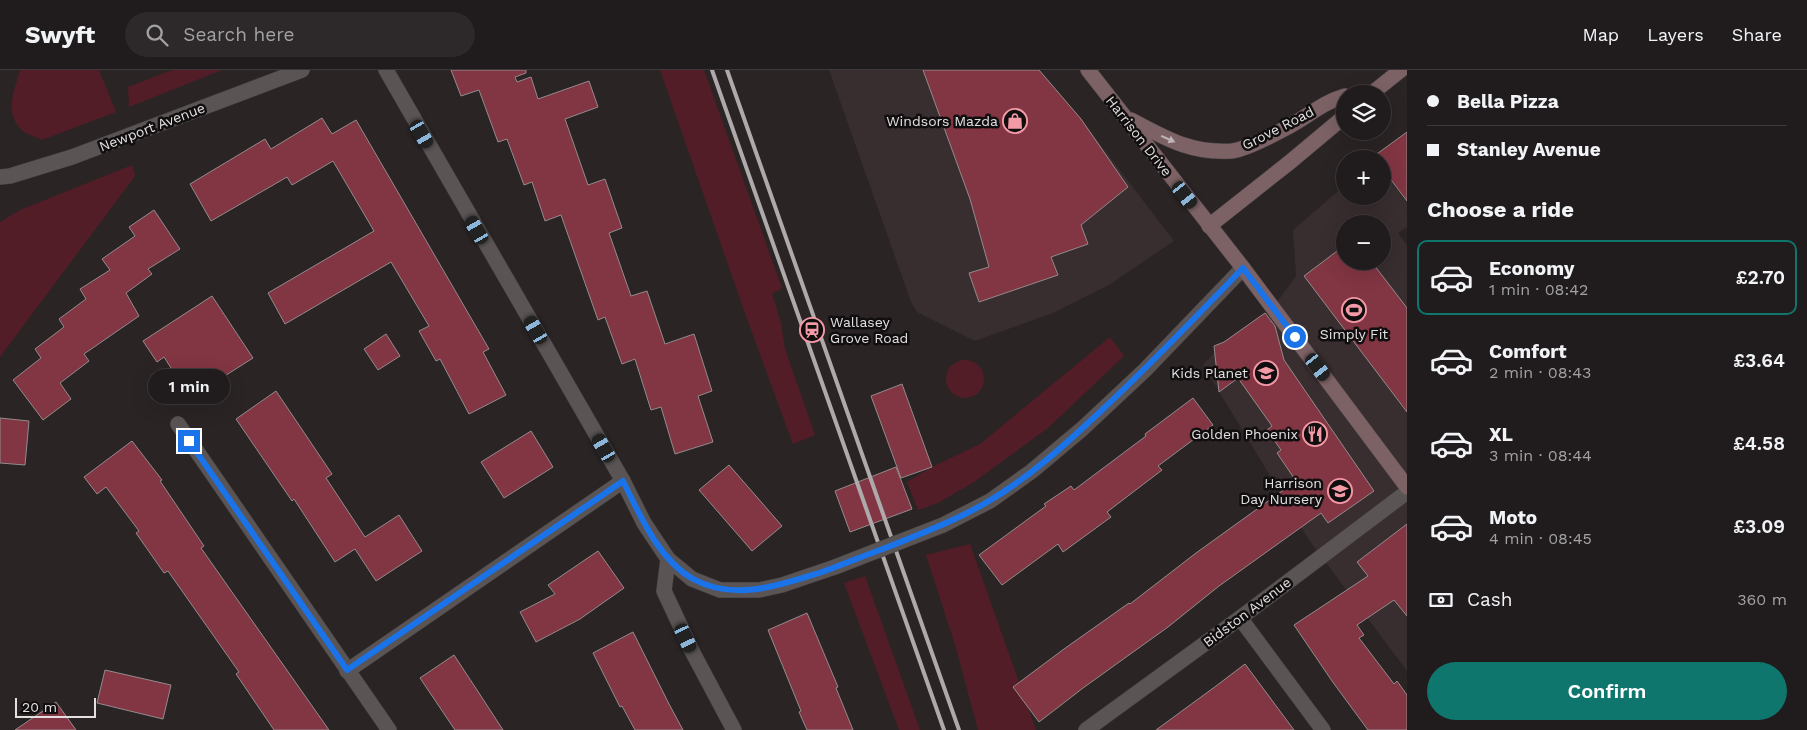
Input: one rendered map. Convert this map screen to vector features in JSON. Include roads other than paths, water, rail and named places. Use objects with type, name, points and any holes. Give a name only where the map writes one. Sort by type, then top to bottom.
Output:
[{"type":"main road","name":"Harrison Drive","points":[[1088,70],[1243,268],[1407,487]]},
{"type":"main road","points":[[1382,85],[1401,70]]},
{"type":"main road","name":"Grove Road","points":[[1125,117],[1166,139],[1189,148],[1232,151],[1289,126],[1330,100],[1336,98]]},
{"type":"main road","name":"Grove Road","points":[[1209,226],[1336,124]]},
{"type":"street","name":"Newport Avenue","points":[[0,177],[10,176],[72,157],[302,70]]},
{"type":"street","points":[[386,70],[623,481],[644,523],[668,559],[692,579],[720,590],[759,590],[782,585],[943,526],[997,496],[1032,471],[1145,370],[1243,268]]},
{"type":"street","points":[[178,424],[389,730]]},
{"type":"street","points":[[347,670],[623,481]]},
{"type":"street","name":"Bidston Avenue","points":[[1086,730],[1240,618],[1407,492]]},
{"type":"street","points":[[668,559],[664,591],[693,653],[734,730]]},
{"type":"street","points":[[1240,618],[1323,730]]},
{"type":"railway","points":[[712,70],[944,730]]},
{"type":"railway","points":[[727,70],[959,730]]},
{"type":"place","name":"Windsors Mazda","points":[[1015,121]]},
{"type":"place","name":"Simply Fit","points":[[1354,310]]},
{"type":"place","name":"Wallasey Grove Road","points":[[812,330]]},
{"type":"place","name":"Kids Planet","points":[[1266,373]]},
{"type":"place","name":"Golden Phoenix","points":[[1315,434]]},
{"type":"place","name":"Harrison Day Nursery","points":[[1340,491]]}]
